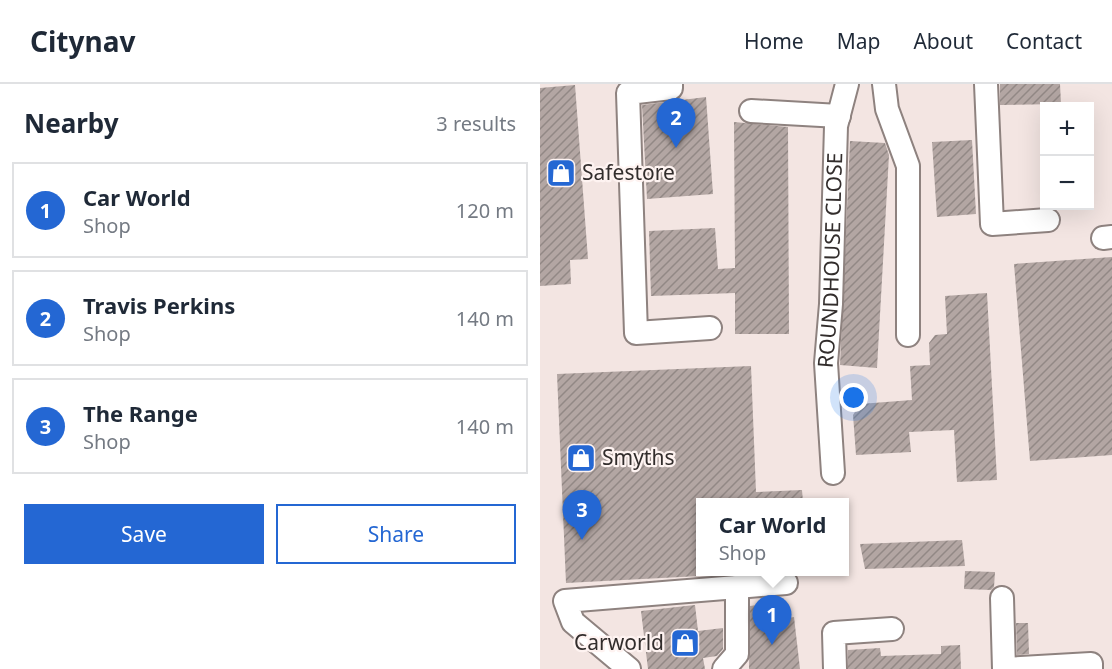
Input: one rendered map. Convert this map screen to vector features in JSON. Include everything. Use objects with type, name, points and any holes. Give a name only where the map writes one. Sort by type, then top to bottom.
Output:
[{"type":"lane","points":[[671,84],[671,88],[628,93],[636,333],[710,328]]},
{"type":"lane","name":"ROUNDHOUSE CLOSE","points":[[833,473],[826,363],[831,304],[836,126],[847,84]]},
{"type":"lane","points":[[884,84],[887,109],[908,166],[908,335]]},
{"type":"lane","points":[[986,84],[992,224],[1048,220]]},
{"type":"lane","points":[[750,111],[839,116]]},
{"type":"lane","points":[[630,669],[573,622],[565,601],[786,583]]},
{"type":"lane","points":[[724,669],[738,654],[737,587]]},
{"type":"lane","points":[[1002,598],[1004,669],[1091,664],[1091,669]]},
{"type":"lane","points":[[835,669],[834,633],[892,629]]},
{"type":"building","points":[[1000,84],[1060,84],[1061,102],[1000,105]]},
{"type":"building","name":"Safestore","points":[[575,85],[588,259],[570,260],[571,284],[540,286],[540,88]]},
{"type":"building","points":[[706,97],[713,194],[647,199],[642,105]]},
{"type":"building","points":[[734,122],[788,127],[789,334],[735,334],[735,293],[651,296],[649,231],[715,228],[718,269],[735,268]]},
{"type":"building","points":[[972,140],[976,214],[937,217],[932,142]]},
{"type":"building","points":[[850,141],[885,143],[889,155],[877,368],[840,365]]},
{"type":"building","points":[[1112,257],[1112,455],[1030,461],[1014,264]]},
{"type":"building","points":[[987,293],[997,480],[957,482],[954,430],[909,432],[911,452],[856,455],[853,415],[860,404],[912,400],[910,366],[930,365],[929,343],[935,335],[947,334],[945,296]]},
{"type":"building","points":[[751,366],[756,492],[802,490],[803,498],[696,498],[696,576],[700,576],[566,583],[557,374]]},
{"type":"building","points":[[962,540],[965,566],[865,569],[860,544]]},
{"type":"building","points":[[965,571],[995,572],[994,587],[991,590],[964,589]]},
{"type":"building","points":[[771,603],[773,621],[794,617],[800,669],[749,669],[750,606]]},
{"type":"building","name":"Carworld","points":[[695,605],[698,631],[723,628],[723,649],[717,656],[703,658],[705,669],[648,669],[641,611]]},
{"type":"building","points":[[1016,623],[1028,623],[1029,654],[1017,655]]},
{"type":"building","points":[[960,645],[961,669],[848,669],[848,650],[880,648],[881,656],[941,654],[941,646]]},
{"type":"place","name":"Travis Perkins","points":[[676,148]]},
{"type":"place","name":"Safestore","points":[[561,173]]},
{"type":"place","name":"Smyths","points":[[581,458]]},
{"type":"place","name":"The Range","points":[[582,540]]},
{"type":"place","name":"Carworld","points":[[685,643]]},
{"type":"place","name":"Car World","points":[[772,645]]}]
